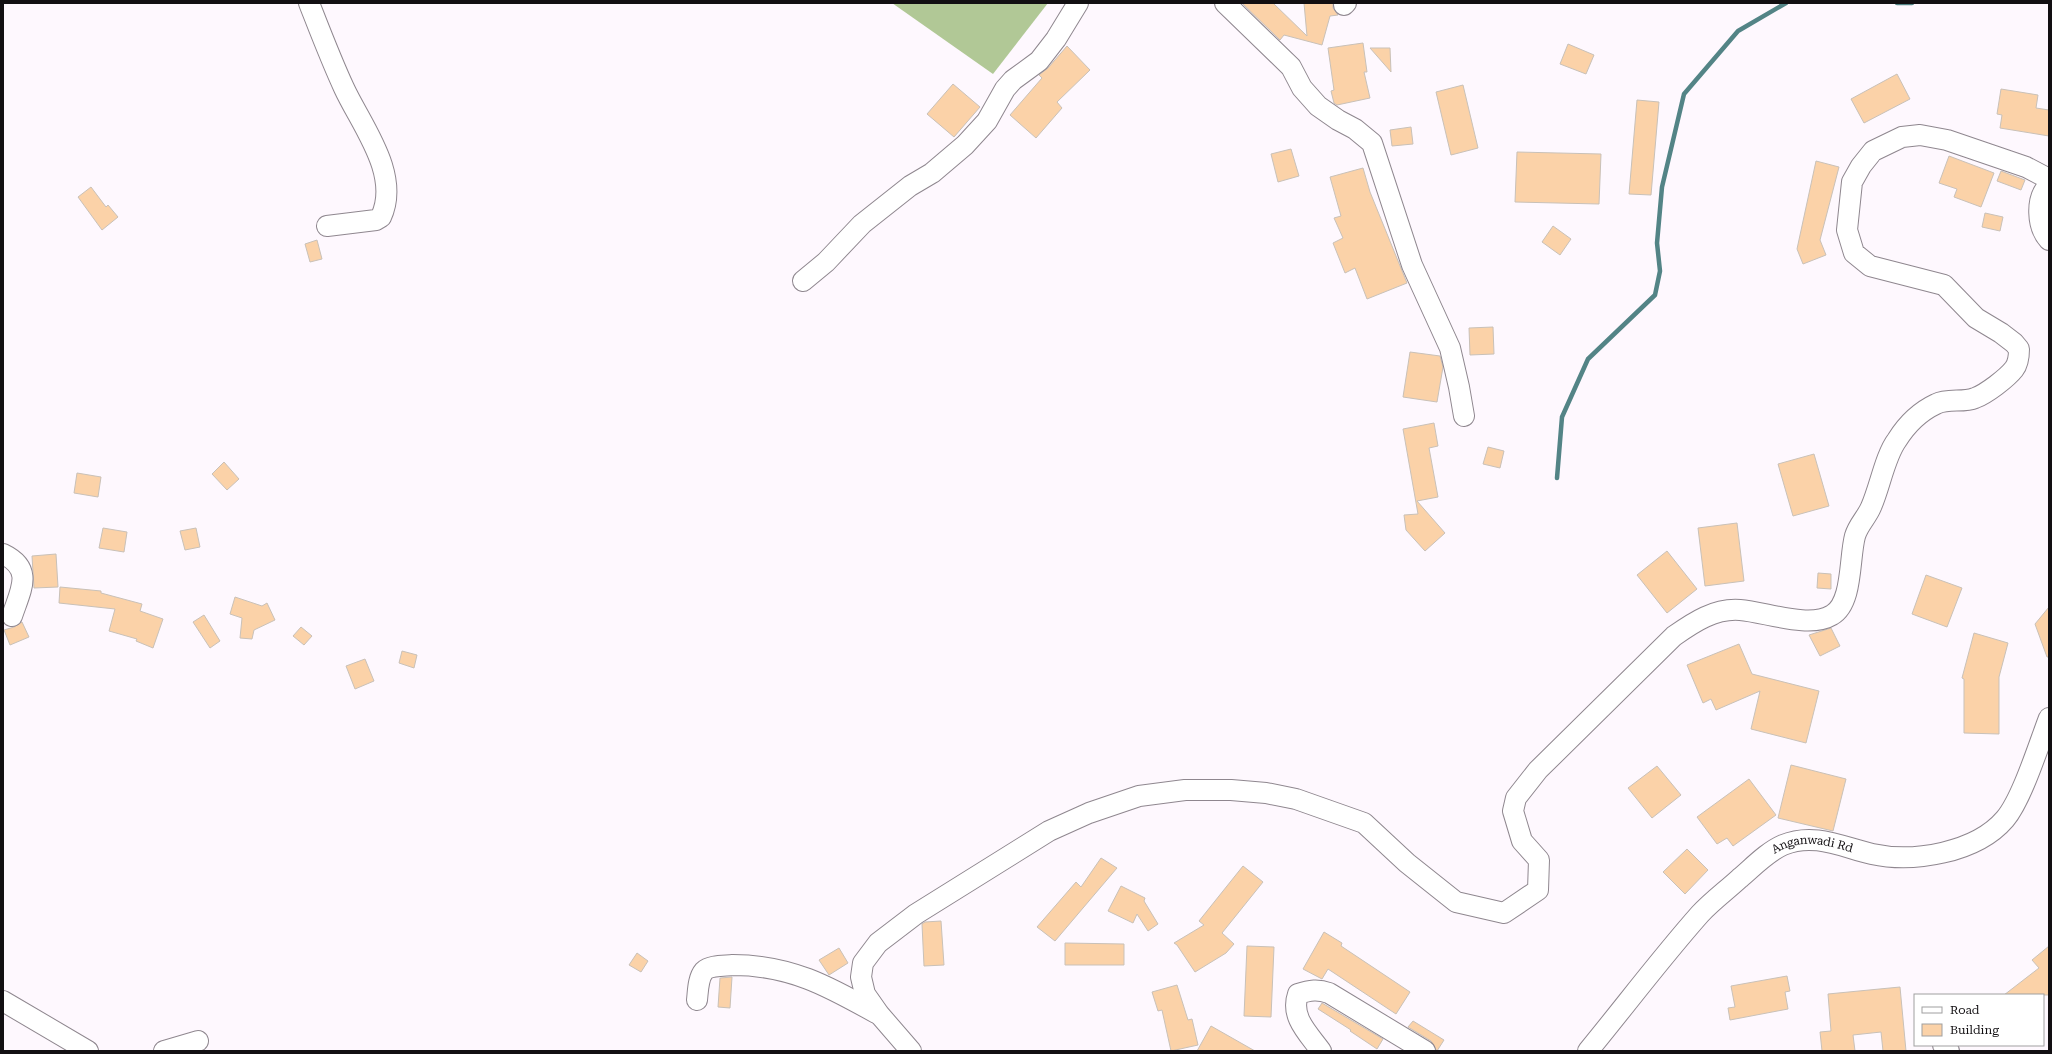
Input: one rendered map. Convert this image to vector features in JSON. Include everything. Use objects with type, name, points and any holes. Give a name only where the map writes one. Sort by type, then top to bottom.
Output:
[{"type":"street","points":[[309,3],[344,88],[379,156],[385,174],[386,194],[381,217],[376,220],[327,226]]},
{"type":"street","points":[[802,281],[826,262],[862,224],[910,186],[938,168],[965,145],[987,121],[998,99],[1013,80],[1043,56],[1056,39],[1078,3]]},
{"type":"street","points":[[1225,3],[1291,68],[1302,88],[1318,106],[1338,120],[1355,129],[1372,143],[1412,265],[1450,348],[1460,387],[1464,416]]},
{"type":"street","points":[[911,1051],[878,1014],[865,994],[861,978],[863,963],[878,943],[916,914],[1049,831],[1089,813],[1139,796],[1184,790],[1231,790],[1266,793],[1296,799],[1364,823],[1407,863],[1456,902],[1504,913],[1538,890],[1539,860],[1522,841],[1513,811],[1516,798],[1538,770],[1674,636],[1698,618],[1721,612],[1739,610],[1806,620],[1820,619],[1832,615],[1841,608],[1846,597],[1855,536],[1871,508],[1893,445],[1906,426],[1921,412],[1938,403],[1975,398],[2001,381],[2015,369],[2019,349],[2014,343],[1976,318],[1944,285],[1870,266],[1854,253],[1847,230],[1852,182],[1861,166],[1874,151],[1902,137],[1920,135],[1947,140],[2026,167],[2049,179]]},
{"type":"street","points":[[2049,185],[2042,196],[2040,207],[2040,221],[2045,236],[2049,240]]},
{"type":"street","points":[[3,554],[15,560],[23,572],[21,590],[12,616]]},
{"type":"street","name":"Anganwadi Rd","points":[[1588,1051],[1701,913],[1758,863],[1782,846],[1799,840],[1827,840],[1873,854],[1907,857],[1934,855],[1954,849],[1986,835],[2005,819],[2017,798],[2049,718]]},
{"type":"street","points":[[697,1000],[700,976],[705,970],[722,966],[758,965],[795,974],[829,987],[878,1014]]},
{"type":"street","points":[[1320,1051],[1296,1016],[1295,1004],[1298,994],[1320,990],[1329,993],[1425,1051]]},
{"type":"street","points":[[3,1001],[88,1051]]},
{"type":"street","points":[[164,1051],[198,1041]]},
{"type":"green space","points":[[892,3],[1048,3],[993,74]]},
{"type":"building","points":[[1242,3],[1273,3],[1307,36],[1304,3],[1333,3],[1333,8],[1338,15],[1330,16],[1322,45],[1284,35],[1280,40]]},
{"type":"building","points":[[1363,43],[1367,72],[1364,72],[1370,98],[1337,105],[1334,103],[1331,91],[1334,90],[1328,48]]},
{"type":"building","points":[[1568,44],[1594,55],[1586,74],[1560,64]]},
{"type":"building","points":[[1067,46],[1090,70],[1057,102],[1062,108],[1036,138],[1010,115],[1042,78],[1039,75],[1048,68]]},
{"type":"building","points":[[1370,48],[1390,48],[1391,72]]},
{"type":"building","points":[[1897,74],[1910,99],[1864,123],[1851,99]]},
{"type":"building","points":[[953,84],[980,107],[954,137],[927,114]]},
{"type":"building","points":[[1463,85],[1478,148],[1451,155],[1436,92]]},
{"type":"building","points":[[2001,89],[2038,95],[2036,108],[2049,110],[2049,136],[2000,128],[2002,115],[1997,114]]},
{"type":"building","points":[[1637,100],[1659,102],[1651,195],[1629,194]]},
{"type":"building","points":[[1411,127],[1413,144],[1392,146],[1390,130]]},
{"type":"building","points":[[1291,149],[1299,176],[1278,182],[1271,154]]},
{"type":"building","points":[[1517,152],[1601,154],[1599,204],[1515,202]]},
{"type":"building","points":[[1949,156],[1994,173],[1981,207],[1954,197],[1957,189],[1939,183]]},
{"type":"building","points":[[1816,161],[1839,167],[1820,240],[1826,255],[1803,264],[1797,249]]},
{"type":"building","points":[[1363,168],[1370,192],[1407,283],[1367,299],[1355,268],[1345,273],[1333,243],[1343,238],[1334,218],[1341,216],[1330,177]]},
{"type":"building","points":[[2001,171],[2025,180],[2021,190],[1997,181]]},
{"type":"building","points":[[91,187],[106,207],[108,205],[118,217],[102,230],[78,197]]},
{"type":"building","points":[[1985,213],[2003,217],[2000,231],[1982,227]]},
{"type":"building","points":[[1553,226],[1571,239],[1560,255],[1542,242]]},
{"type":"building","points":[[317,240],[322,259],[310,262],[305,244]]},
{"type":"building","points":[[1493,327],[1494,354],[1470,355],[1469,328]]},
{"type":"building","points":[[1410,352],[1440,356],[1443,367],[1437,402],[1403,397]]},
{"type":"building","points":[[1434,423],[1438,446],[1429,448],[1438,497],[1417,501],[1445,533],[1425,551],[1406,530],[1404,515],[1418,514],[1403,429]]},
{"type":"building","points":[[1488,447],[1504,451],[1500,468],[1483,464]]},
{"type":"building","points":[[1814,454],[1829,506],[1793,516],[1778,464]]},
{"type":"building","points":[[224,462],[239,479],[227,490],[212,474]]},
{"type":"building","points":[[77,473],[101,477],[98,497],[74,493]]},
{"type":"building","points":[[1737,523],[1744,581],[1705,586],[1698,528]]},
{"type":"building","points":[[103,528],[127,532],[124,552],[99,548]]},
{"type":"building","points":[[196,528],[200,547],[185,550],[180,531]]},
{"type":"building","points":[[1667,551],[1697,589],[1667,613],[1637,575]]},
{"type":"building","points":[[56,554],[58,587],[34,588],[32,556]]},
{"type":"building","points":[[1818,573],[1831,574],[1831,589],[1817,588]]},
{"type":"building","points":[[1926,575],[1962,588],[1947,627],[1912,614]]},
{"type":"building","points":[[60,587],[101,591],[101,593],[142,604],[140,611],[163,619],[153,648],[136,641],[137,639],[109,631],[115,609],[59,603]]},
{"type":"building","points":[[235,597],[262,606],[267,603],[275,620],[254,630],[252,639],[240,638],[242,618],[230,614]]},
{"type":"building","points":[[2049,607],[2049,657],[2047,657],[2035,624]]},
{"type":"building","points":[[204,615],[220,641],[210,648],[193,622]]},
{"type":"building","points":[[22,622],[29,637],[10,645],[4,630],[14,627]]},
{"type":"building","points":[[301,627],[312,636],[304,645],[293,636]]},
{"type":"building","points":[[1831,628],[1840,646],[1820,656],[1809,635]]},
{"type":"building","points":[[1974,633],[2008,643],[1999,677],[1999,734],[1964,733],[1964,679],[1962,678]]},
{"type":"building","points":[[1739,644],[1752,674],[1819,691],[1806,743],[1751,729],[1760,691],[1716,710],[1711,699],[1703,703],[1687,665]]},
{"type":"building","points":[[402,651],[417,655],[414,668],[399,663]]},
{"type":"building","points":[[365,659],[374,681],[355,689],[346,666]]},
{"type":"building","points":[[1791,765],[1846,779],[1833,831],[1778,818]]},
{"type":"building","points":[[1657,766],[1681,795],[1652,818],[1628,788]]},
{"type":"building","points":[[1749,779],[1776,815],[1733,846],[1727,838],[1717,844],[1697,817]]},
{"type":"building","points":[[1687,849],[1708,870],[1685,894],[1663,872]]},
{"type":"building","points":[[1101,858],[1117,868],[1055,941],[1037,927],[1076,882],[1081,887]]},
{"type":"building","points":[[1243,866],[1263,882],[1222,933],[1234,944],[1226,953],[1195,972],[1177,945],[1174,943],[1204,925],[1199,921]]},
{"type":"building","points":[[1121,886],[1145,898],[1144,901],[1158,924],[1148,931],[1137,914],[1133,923],[1108,911]]},
{"type":"building","points":[[941,921],[944,965],[924,966],[922,924],[925,922]]},
{"type":"building","points":[[1324,932],[1342,943],[1341,946],[1410,992],[1396,1014],[1328,969],[1322,979],[1303,969]]},
{"type":"building","points":[[1065,943],[1124,944],[1124,965],[1065,965]]},
{"type":"building","points":[[1247,946],[1274,947],[1271,1017],[1244,1016]]},
{"type":"building","points":[[2049,946],[2049,995],[2005,994],[2039,968],[2032,960]]},
{"type":"building","points":[[839,948],[848,963],[829,975],[819,960]]},
{"type":"building","points":[[637,953],[648,961],[641,972],[629,965]]},
{"type":"building","points":[[1787,976],[1790,991],[1785,992],[1788,1009],[1730,1020],[1728,1008],[1735,1007],[1731,986]]},
{"type":"building","points":[[732,977],[730,1008],[718,1007],[720,978]]},
{"type":"building","points":[[1177,985],[1188,1020],[1192,1019],[1198,1045],[1171,1051],[1162,1010],[1158,1011],[1152,992]]},
{"type":"building","points":[[1900,987],[1906,1051],[1883,1051],[1881,1032],[1853,1035],[1855,1051],[1822,1051],[1820,1032],[1831,1031],[1828,994]]},
{"type":"building","points":[[1322,1003],[1383,1039],[1377,1049],[1318,1009]]},
{"type":"building","points":[[1413,1021],[1444,1040],[1437,1051],[1431,1041],[1408,1027]]},
{"type":"building","points":[[1211,1026],[1255,1051],[1197,1051]]},
{"type":"waterway","points":[[1557,478],[1562,417],[1588,359],[1655,295],[1660,271],[1657,243],[1662,187],[1684,94],[1738,31],[1786,3]]},
{"type":"waterway","points":[[1897,3],[1912,3]]}]
